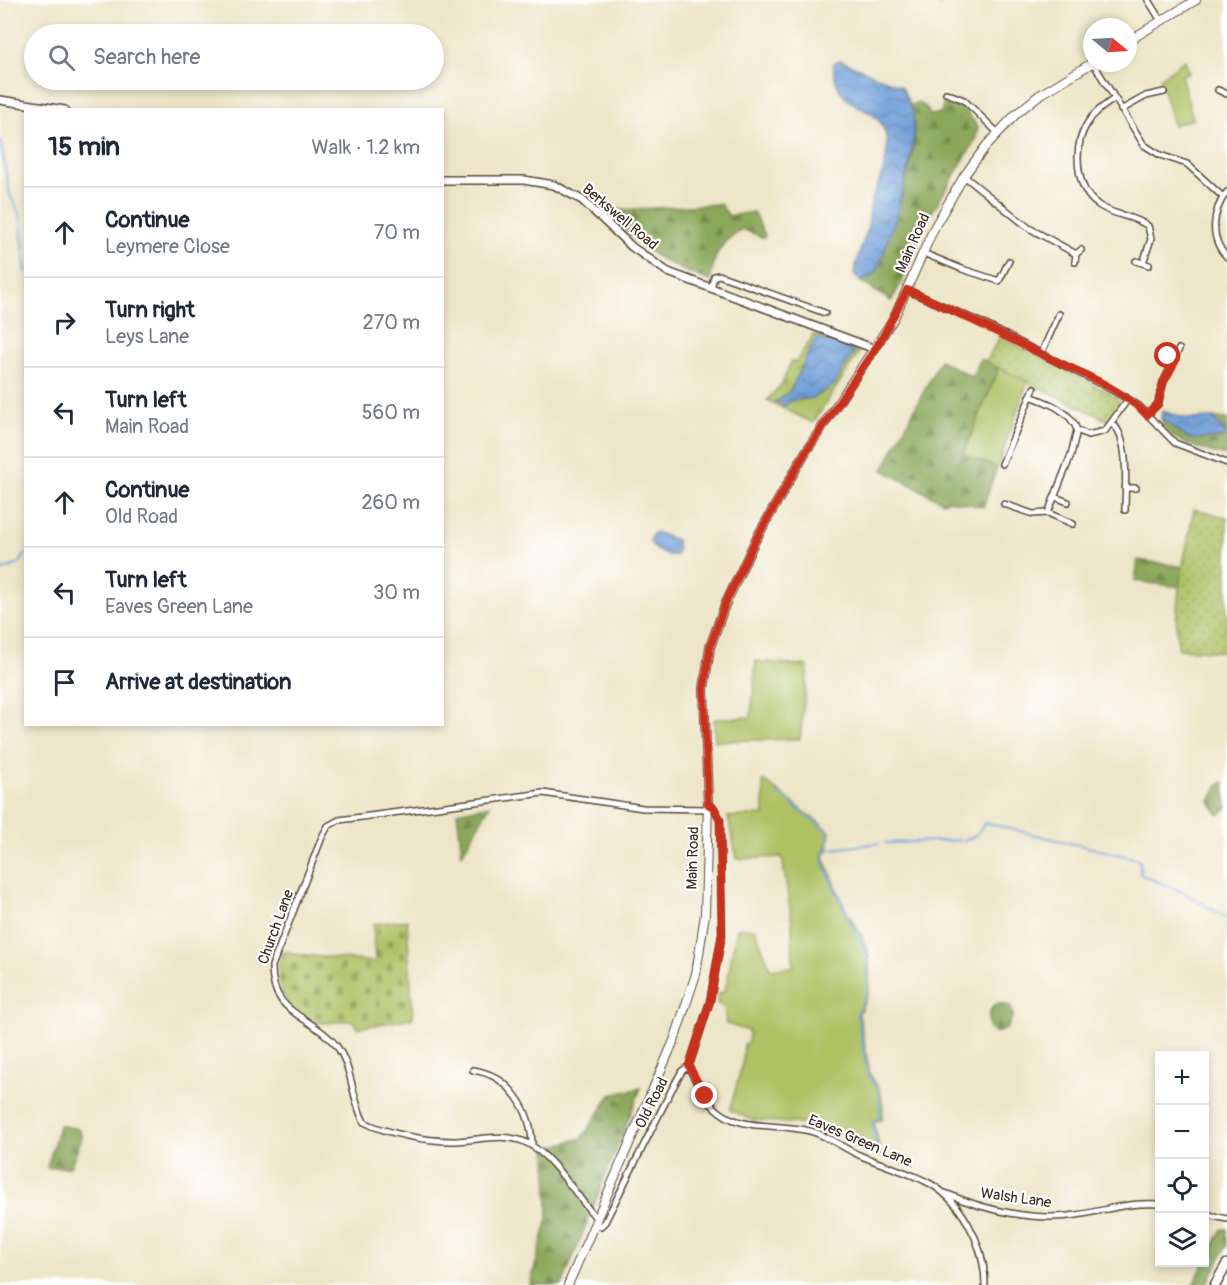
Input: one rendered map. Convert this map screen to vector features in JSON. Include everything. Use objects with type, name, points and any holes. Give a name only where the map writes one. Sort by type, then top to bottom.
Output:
[{"type":"highway","points":[[1215,1285],[1227,1264]]},
{"type":"main road","points":[[1137,36],[1196,0]]},
{"type":"main road","name":"Main Road","points":[[568,1285],[675,1038],[696,974],[705,914],[708,807],[704,689],[710,647],[718,624],[746,558],[805,453],[875,349],[907,290],[935,226],[964,176],[997,132],[1038,96],[1083,69]]},
{"type":"street","points":[[1148,0],[1161,21]]},
{"type":"street","points":[[1098,72],[1144,145],[1160,155],[1187,164],[1225,195],[1214,227],[1219,247],[1227,257]]},
{"type":"street","points":[[1218,90],[1227,94]]},
{"type":"street","points":[[1121,110],[1146,96],[1164,92]]},
{"type":"street","points":[[946,93],[964,100],[997,132]]},
{"type":"street","points":[[1114,99],[1099,110],[1083,130],[1078,155],[1080,171],[1083,186],[1096,203],[1148,226],[1151,239],[1143,263]]},
{"type":"street","points":[[0,100],[52,108]]},
{"type":"street","points":[[964,176],[1029,228],[1079,252],[1076,262]]},
{"type":"street","name":"Berkswell Road","points":[[444,180],[524,180],[554,185],[582,200],[632,247],[657,266],[711,289],[875,349]]},
{"type":"street","points":[[923,252],[962,269],[999,281],[1010,261]]},
{"type":"street","points":[[711,289],[714,276],[719,274],[825,313]]},
{"type":"street","points":[[907,290],[984,324],[1128,399],[1175,443],[1227,463]]},
{"type":"street","points":[[1041,354],[1059,314]]},
{"type":"street","points":[[1147,415],[1158,404],[1163,383],[1179,349]]},
{"type":"street","points":[[1168,356],[1176,358]]},
{"type":"street","points":[[1002,464],[1034,388]]},
{"type":"street","points":[[1030,396],[1067,415],[1074,422],[1077,430],[1071,455],[1048,513]]},
{"type":"street","points":[[1077,430],[1088,435],[1096,435],[1113,424],[1128,399]]},
{"type":"street","points":[[1113,424],[1118,429],[1123,444],[1125,510]]},
{"type":"street","points":[[1125,488],[1136,488]]},
{"type":"street","points":[[1055,497],[1068,502]]},
{"type":"street","points":[[1004,504],[1033,514],[1048,513],[1073,524]]},
{"type":"street","name":"Church Lane","points":[[532,1146],[506,1138],[459,1141],[428,1139],[364,1122],[344,1057],[334,1043],[280,1000],[272,982],[272,966],[324,832],[328,826],[339,820],[543,793],[643,808],[708,807]]},
{"type":"street","name":"Old Road","points":[[595,1222],[601,1226],[605,1222],[672,1089],[682,1071],[689,1066],[710,1001],[722,934],[720,819],[714,808],[708,807]]},
{"type":"street","name":"Eaves Green Lane","points":[[689,1066],[705,1096],[726,1118],[767,1127],[796,1128],[813,1132],[838,1146],[924,1180],[941,1191],[957,1209],[978,1242],[984,1285]]},
{"type":"street","points":[[473,1070],[482,1071],[512,1088],[529,1118],[532,1146],[595,1222]]},
{"type":"street","name":"Walsh Lane","points":[[941,1191],[966,1202],[1004,1211],[1048,1216],[1076,1216],[1133,1203],[1155,1204]]},
{"type":"street","points":[[957,1209],[966,1202]]},
{"type":"street","points":[[1209,1215],[1227,1219]]},
{"type":"green space","points":[[1185,60],[1189,73],[1181,75],[1193,119],[1173,125],[1160,78]]},
{"type":"green space","points":[[944,101],[965,110],[978,127],[975,141],[929,217],[903,268],[905,276],[891,301],[861,282],[877,271],[904,188],[914,143],[914,123],[910,106],[917,102],[926,107],[930,115],[941,113]]},
{"type":"green space","points":[[720,204],[729,216],[753,212],[765,235],[764,238],[742,229],[728,239],[719,250],[713,264],[710,281],[653,254],[606,211]]},
{"type":"green space","points":[[814,334],[860,351],[813,423],[767,400],[782,384],[791,362],[796,362]]},
{"type":"green space","points":[[1000,336],[1116,396],[1120,404],[1111,422],[986,362]]},
{"type":"green space","points":[[981,359],[999,368],[963,454],[997,468],[983,507],[949,500],[943,502],[883,470],[940,360],[972,377]]},
{"type":"green space","points":[[999,368],[1028,382],[997,468],[963,455]]},
{"type":"green space","points":[[1161,418],[1189,435],[1221,438],[1225,431],[1213,418],[1227,419],[1227,456],[1198,448],[1178,439],[1164,427]]},
{"type":"green space","points":[[1194,509],[1227,517],[1227,652],[1179,649],[1178,598]]},
{"type":"green space","points":[[1138,560],[1183,567],[1180,587],[1135,581]]},
{"type":"green space","points":[[756,661],[808,666],[800,739],[715,741],[714,719],[751,717]]},
{"type":"green space","points":[[763,780],[830,831],[828,848],[824,857],[846,911],[861,934],[869,955],[869,991],[859,1014],[870,1075],[880,1090],[883,1107],[882,1119],[874,1122],[881,1156],[816,1125],[752,1120],[730,1110],[743,1060],[744,1044],[748,1043],[749,1031],[726,1024],[724,1007],[717,1003],[719,993],[722,993],[726,987],[737,928],[756,929],[770,969],[793,967],[792,922],[782,857],[737,859],[728,817],[764,815]]},
{"type":"green space","points":[[1224,782],[1227,807],[1219,815],[1210,802],[1217,786]]},
{"type":"green space","points":[[490,805],[462,854],[457,812]]},
{"type":"green space","points":[[407,920],[413,1018],[358,1028],[354,1021],[320,1023],[308,1020],[290,1006],[280,987],[279,964],[282,953],[289,951],[293,954],[375,962],[373,924]]},
{"type":"green space","points":[[998,1003],[1010,1006],[1013,1015],[1007,1029],[996,1033],[990,1030],[989,1018],[990,1011]]},
{"type":"green space","points":[[641,1088],[562,1285],[530,1285],[548,1218],[547,1148],[582,1138],[611,1095]]},
{"type":"green space","points":[[59,1125],[79,1129],[82,1138],[70,1167],[47,1168]]},
{"type":"green space","points":[[1222,1229],[1227,1229],[1227,1246],[1206,1285],[1193,1285],[1202,1267],[1209,1267],[1209,1254]]},
{"type":"water","points":[[840,60],[902,87],[913,113],[914,137],[910,162],[896,217],[877,272],[861,282],[854,274],[855,268],[868,226],[871,203],[885,162],[887,145],[882,124],[875,116],[849,101],[841,93],[833,63]]},
{"type":"water","points":[[816,338],[855,350],[833,386],[813,398],[790,401],[783,408],[782,403],[775,402],[790,391]]},
{"type":"water","points":[[1162,411],[1187,419],[1213,418],[1226,435],[1221,438],[1189,439],[1161,418]]},
{"type":"water","points":[[655,532],[676,540],[678,549],[676,555],[661,553],[655,548],[650,542]]},
{"type":"waterway","points":[[933,0],[940,5]]},
{"type":"waterway","points":[[0,140],[10,195],[20,215],[24,253]]},
{"type":"waterway","points":[[0,571],[19,564],[24,557]]},
{"type":"waterway","points":[[777,792],[799,811],[829,831],[828,842],[822,856],[867,956],[868,991],[857,1014],[868,1076],[879,1090],[880,1118],[872,1121],[878,1154]]},
{"type":"waterway","points":[[885,843],[964,840],[975,836],[985,823],[1134,858],[1140,861],[1140,873],[1144,876],[1181,891],[1227,918]]},
{"type":"waterway","points":[[826,850],[879,843]]},
{"type":"route","points":[[705,1096],[689,1066],[710,1001],[722,934],[720,819],[714,808],[708,804],[704,689],[706,669],[710,647],[725,604],[746,558],[818,430],[881,340],[907,290],[984,324],[1080,373],[1128,399],[1147,415],[1158,404],[1163,383],[1175,362],[1176,358],[1168,356]]}]
